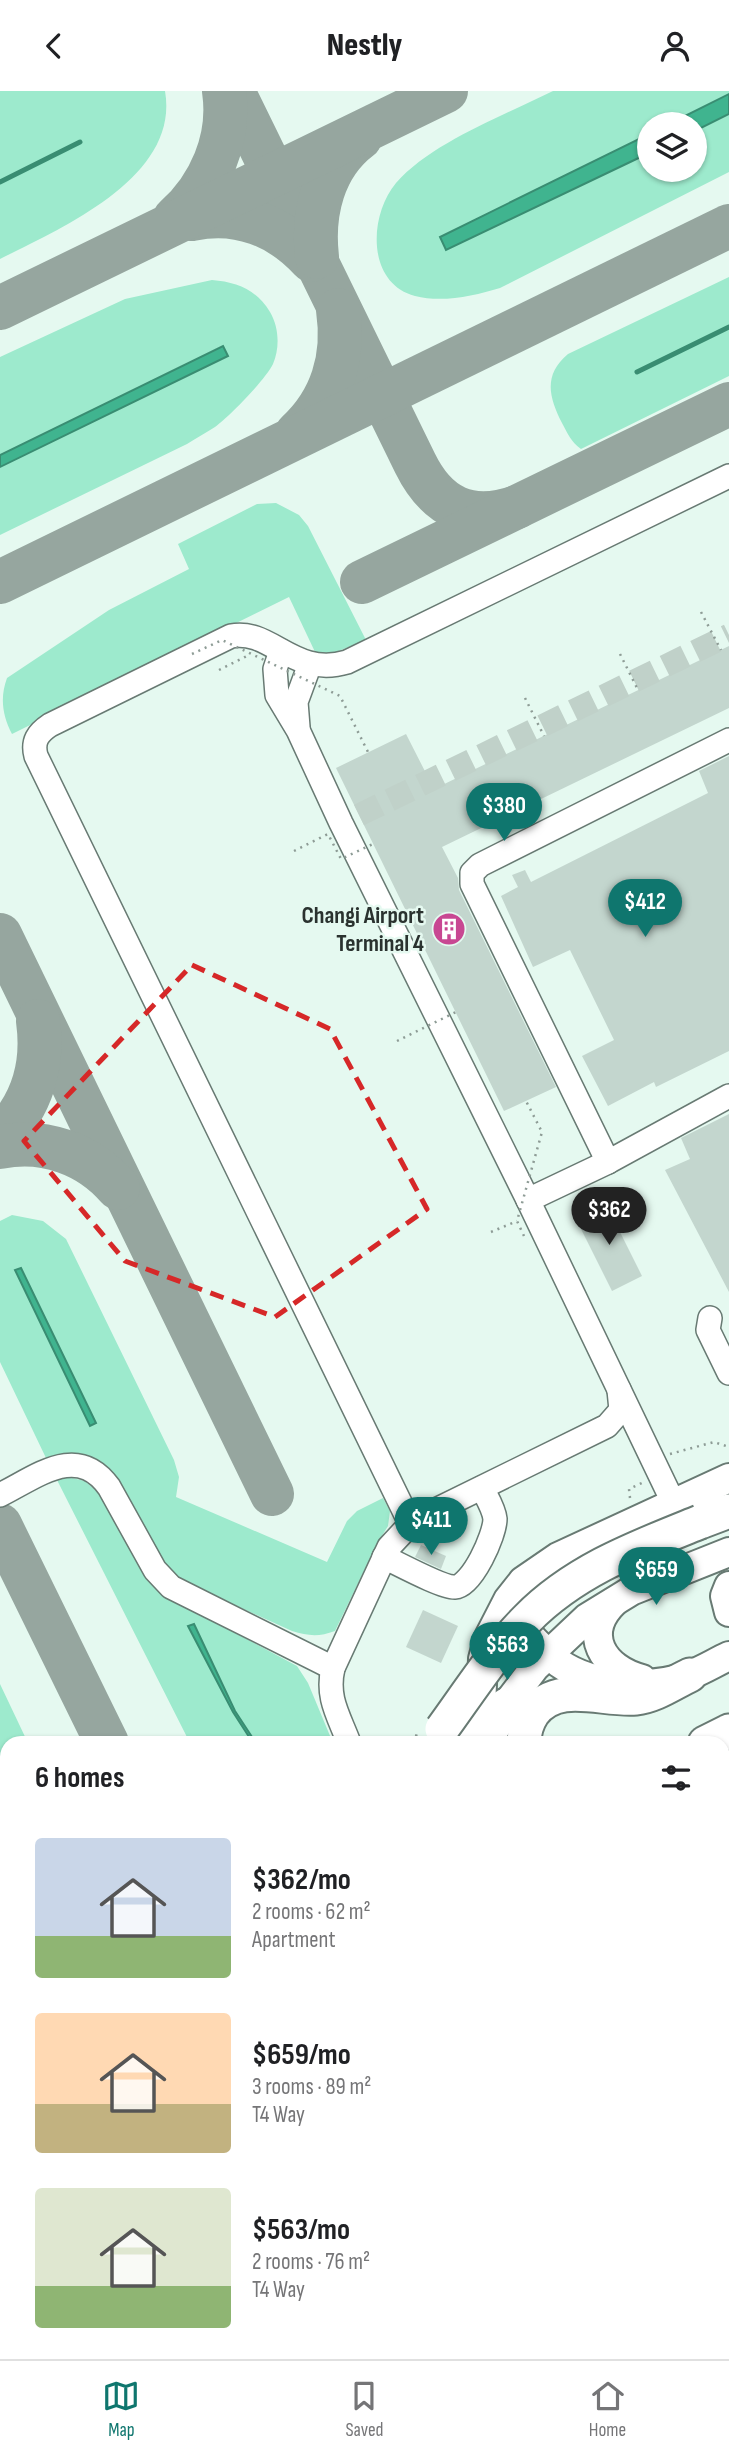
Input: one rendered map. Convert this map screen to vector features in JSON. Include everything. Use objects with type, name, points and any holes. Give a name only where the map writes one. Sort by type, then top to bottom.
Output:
[{"type":"highway","points":[[438,1736],[499,1651],[528,1618],[552,1598],[605,1562],[714,1517]]},
{"type":"highway","points":[[524,1736],[525,1728],[537,1709],[558,1696],[569,1694],[634,1698],[657,1691],[675,1679]]},
{"type":"highway","points":[[488,1736],[506,1705]]},
{"type":"main road","points":[[476,1736],[489,1637],[508,1600],[523,1581],[558,1557],[729,1478]]},
{"type":"main road","points":[[480,1736],[534,1667],[587,1618],[631,1591],[729,1552]]},
{"type":"main road","points":[[677,1573],[729,1565]]},
{"type":"main road","points":[[729,1586],[725,1596],[729,1612]]},
{"type":"main road","points":[[508,1600],[513,1618],[548,1654],[561,1665],[593,1678],[634,1683],[675,1679],[729,1656]]},
{"type":"main road","points":[[615,1601],[605,1611],[598,1625],[597,1637],[601,1649],[616,1667],[639,1679],[675,1679]]},
{"type":"lane","points":[[411,1525],[34,748],[38,735],[50,725],[231,636],[246,635],[310,664],[326,666],[347,662],[729,476]]},
{"type":"lane","points":[[281,650],[275,669],[275,686],[282,705],[350,819],[673,1502]]},
{"type":"lane","points":[[298,730],[296,702],[310,664]]},
{"type":"lane","points":[[608,1162],[472,884],[472,873],[480,865],[729,740]]},
{"type":"lane","points":[[528,1199],[608,1162],[729,1096]]},
{"type":"lane","points":[[710,1318],[708,1330],[729,1373]]},
{"type":"lane","points":[[346,1736],[330,1692],[333,1668],[384,1557],[396,1538],[411,1525],[607,1426],[621,1410],[618,1387]]},
{"type":"lane","points":[[0,1495],[65,1465],[79,1464],[89,1468],[100,1475],[109,1487],[162,1580],[171,1587],[333,1668]]},
{"type":"lane","points":[[384,1557],[448,1586],[463,1585],[472,1576],[495,1521],[482,1488]]},
{"type":"path","points":[[702,612],[720,650]]},
{"type":"path","points":[[192,654],[222,640],[340,697],[368,753]]},
{"type":"path","points":[[219,670],[252,654]]},
{"type":"path","points":[[620,654],[638,690]]},
{"type":"path","points":[[525,698],[544,736]]},
{"type":"path","points":[[294,851],[328,834],[341,859],[373,844]]},
{"type":"path","points":[[397,1041],[456,1012]]},
{"type":"path","points":[[524,1236],[517,1220],[542,1132],[526,1101]]},
{"type":"path","points":[[491,1232],[517,1220]]},
{"type":"highlighted area","points":[[192,965],[330,1029],[427,1209],[275,1317],[125,1261],[24,1141]]},
{"type":"shaded area","points":[[0,91],[165,91],[165,122],[154,149],[136,174],[112,195],[84,214],[0,259]]},
{"type":"shaded area","points":[[553,91],[729,91],[729,172],[500,288],[447,299],[415,296],[399,289],[380,263],[377,247],[377,229],[387,197],[411,168],[449,142]]},
{"type":"shaded area","points":[[729,94],[729,114],[707,125],[707,112],[693,112]]},
{"type":"shaded area","points":[[637,140],[637,159],[446,250],[440,237]]},
{"type":"shaded area","points":[[729,277],[729,376],[581,449],[570,437],[554,404],[552,378],[560,362],[568,354]]},
{"type":"shaded area","points":[[212,280],[238,285],[253,293],[265,304],[273,318],[277,331],[277,351],[273,364],[263,379],[221,422],[187,444],[0,535],[0,467],[228,356],[222,346],[0,455],[0,357],[125,299]]},
{"type":"shaded area","points":[[223,346],[228,356],[0,467],[0,455]]},
{"type":"shaded area","points":[[276,503],[299,515],[308,526],[366,640],[331,654],[316,654],[289,597],[12,734],[3,706],[7,678],[109,610],[189,569],[178,544],[257,504]]},
{"type":"shaded area","points":[[12,1215],[43,1221],[66,1239],[174,1460],[179,1477],[176,1497],[327,1562],[347,1521],[357,1511],[383,1498],[390,1511],[388,1526],[335,1631],[314,1635],[292,1631],[184,1582],[164,1563],[122,1485],[109,1469],[96,1460],[73,1453],[46,1458],[0,1362],[0,1221]],"holes":[[[20,1268],[96,1423],[90,1425],[15,1271]]]},
{"type":"shaded area","points":[[21,1268],[96,1423],[90,1426],[15,1270]]},
{"type":"shaded area","points":[[68,1477],[85,1481],[102,1496],[164,1595],[297,1666],[308,1683],[330,1736],[251,1736],[189,1626],[233,1712],[248,1736],[186,1736],[57,1480]]},
{"type":"shaded area","points":[[194,1624],[235,1711],[251,1736],[248,1736],[233,1712],[188,1626]]},
{"type":"shaded area","points":[[0,1684],[25,1736],[0,1736]]},
{"type":"building","name":"Changi Airport Terminal 4","points":[[729,646],[729,708],[442,847],[458,878],[459,890],[556,1087],[504,1111],[336,768],[406,734],[434,789]]},
{"type":"building","points":[[729,756],[729,1051],[656,1087],[654,1082],[608,1106],[582,1056],[614,1040],[570,950],[533,967],[501,896],[518,887],[512,875],[525,870],[531,882],[708,793],[699,771]]},
{"type":"building","points":[[729,1114],[729,1292],[665,1170],[690,1159],[681,1138]]},
{"type":"building","points":[[606,1204],[642,1276],[612,1291],[576,1219]]},
{"type":"building","points":[[421,1545],[446,1556],[441,1569],[415,1557]]},
{"type":"building","points":[[423,1610],[458,1626],[441,1663],[406,1647]]},
{"type":"waterway","points":[[0,182],[80,142]]},
{"type":"waterway","points":[[637,372],[729,327]]},
{"type":"taxiway","points":[[175,218],[198,192],[215,161],[224,127],[224,91]]},
{"type":"taxiway","points":[[233,91],[424,478],[434,491],[457,508],[484,513],[517,507]]},
{"type":"taxiway","points":[[0,308],[446,91]]},
{"type":"taxiway","points":[[317,257],[316,224],[323,191],[337,162],[360,138]]},
{"type":"taxiway","points":[[192,219],[226,216],[257,223],[286,238],[311,260]]},
{"type":"taxiway","points":[[0,582],[729,226]]},
{"type":"taxiway","points":[[297,433],[319,407],[333,377],[339,345],[338,310]]},
{"type":"taxiway","points":[[362,582],[729,404]]},
{"type":"taxiway","points":[[0,935],[272,1494]]},
{"type":"taxiway","points":[[0,1137],[20,1112],[33,1084],[39,1053],[38,1021]]},
{"type":"taxiway","points":[[0,1147],[33,1145],[65,1151],[94,1166],[118,1188]]},
{"type":"taxiway","points":[[0,1525],[104,1736]]},
{"type":"tunnel","points":[[359,815],[729,635]]},
{"type":"place","name":"Changi Airport Terminal 4","points":[[449,929]]}]
